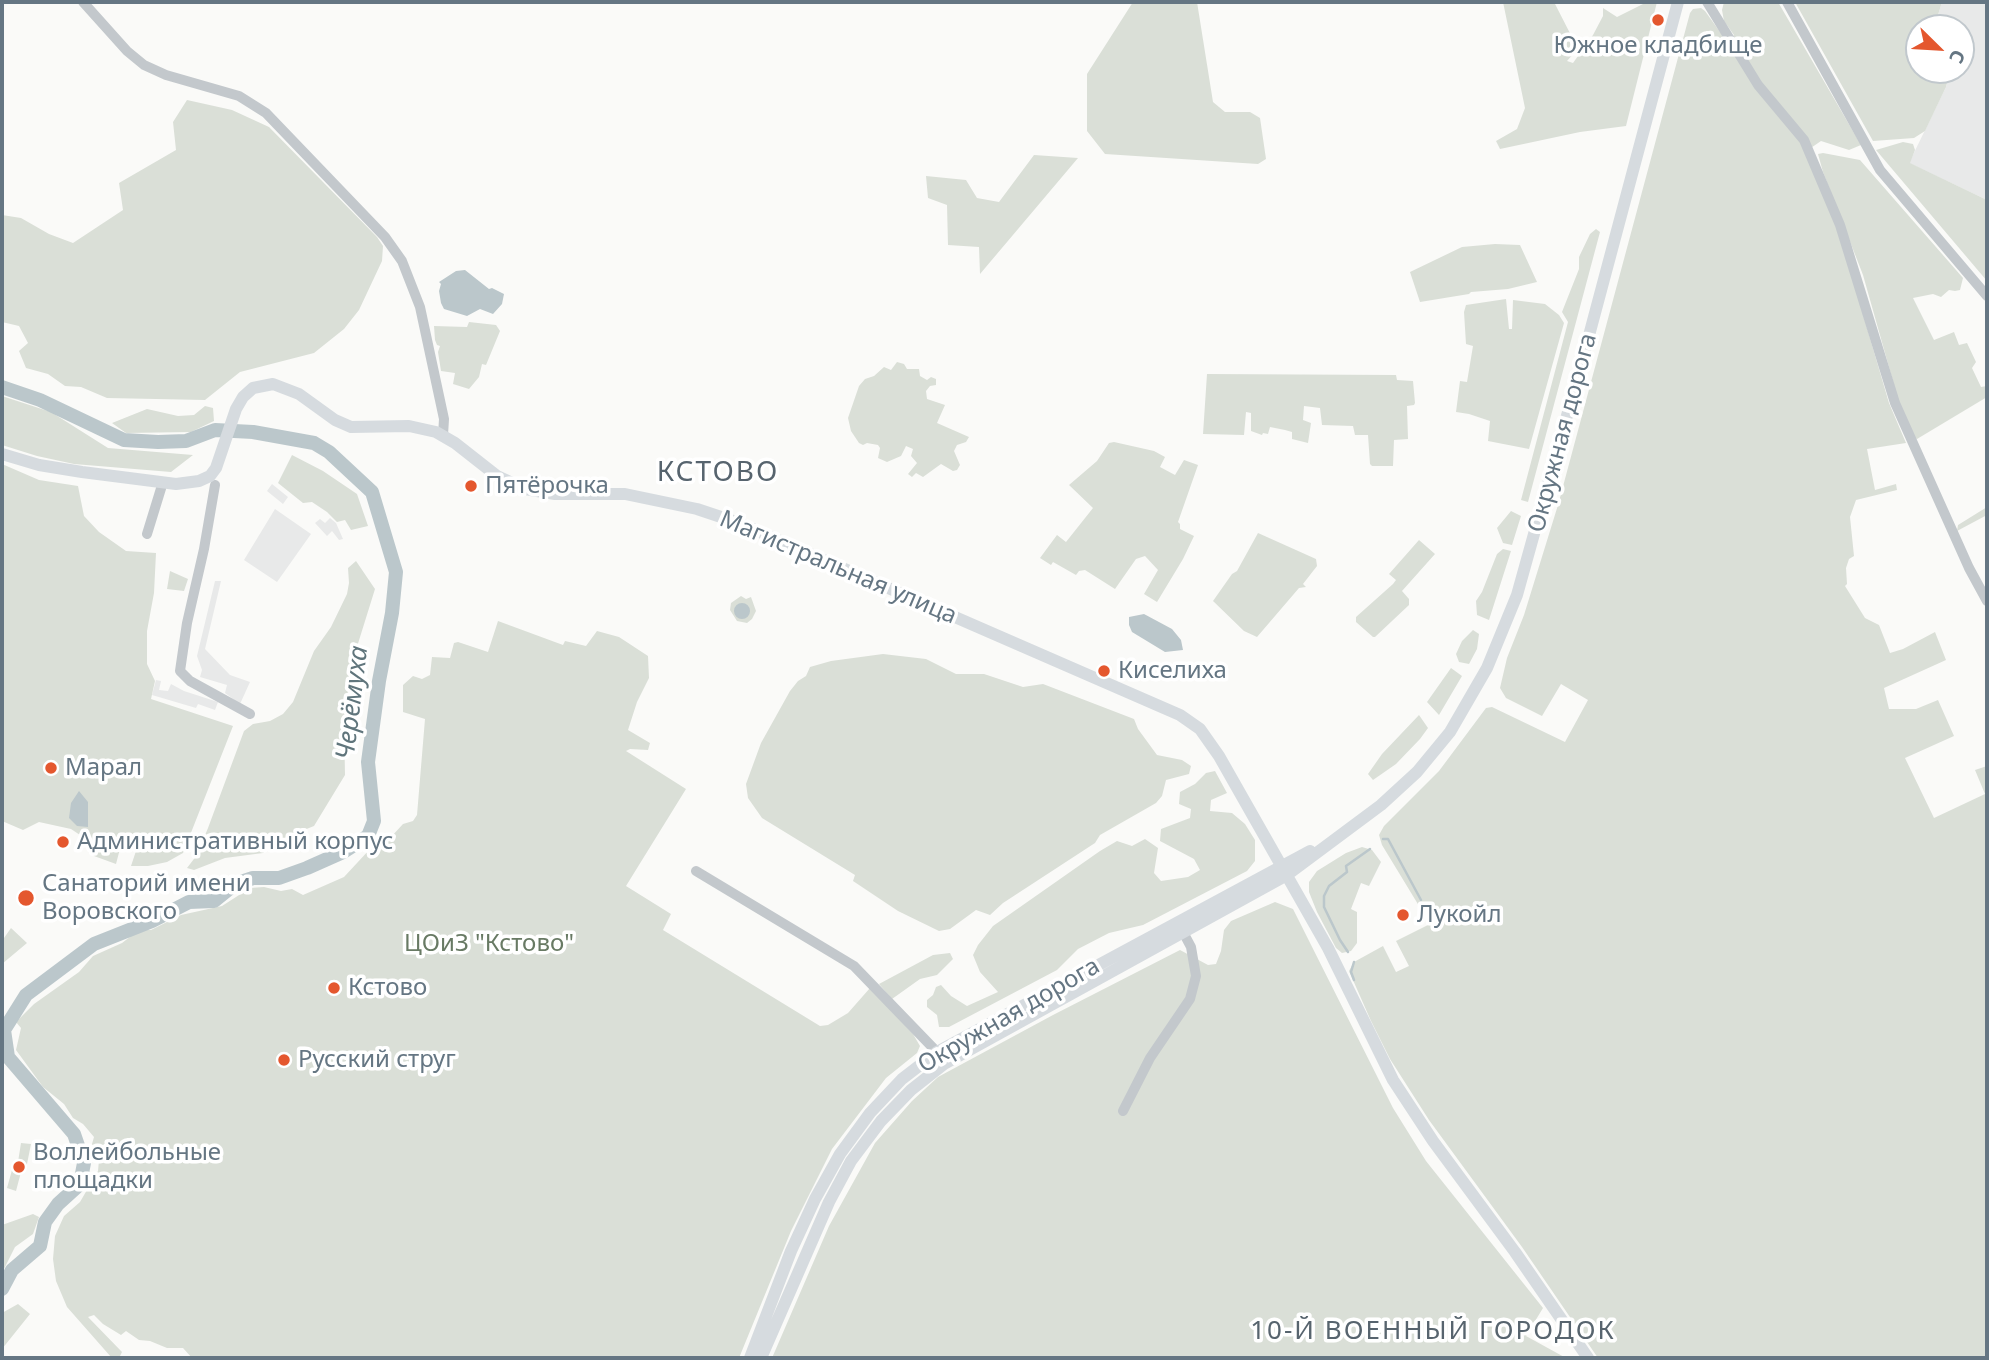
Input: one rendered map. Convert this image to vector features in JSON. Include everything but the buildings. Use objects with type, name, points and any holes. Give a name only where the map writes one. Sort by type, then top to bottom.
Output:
[{"type":"main road","name":"Окружная дорога","points":[[761,1358],[804,1256],[840,1181],[881,1121],[911,1090],[944,1065],[1183,932],[1361,820],[1417,772],[1450,732],[1479,685],[1510,616],[1544,503],[1678,2]]},
{"type":"main road","points":[[2,454],[52,467],[163,482],[184,484],[205,479],[214,472],[221,458],[236,409],[243,397],[253,388],[273,384],[299,394],[335,420],[351,427],[409,426],[443,435]]},
{"type":"main road","name":"Магистральная улица","points":[[443,435],[487,470],[525,489],[555,494],[599,492],[633,495],[696,509],[746,525],[1180,715],[1200,729],[1214,747],[1328,948],[1393,1080],[1433,1141],[1515,1252],[1588,1358]]},
{"type":"main road","name":"Окружная дорога","points":[[750,1358],[793,1248],[839,1154],[870,1113],[896,1085],[937,1052],[1284,870]]},
{"type":"street","points":[[83,2],[127,51],[144,65],[166,75],[239,96],[266,113],[377,228],[402,261],[424,320],[444,419],[443,435]]},
{"type":"street","points":[[1707,2],[1765,95],[1804,140],[1840,225],[1895,403],[1969,568],[1987,601]]},
{"type":"street","points":[[1787,2],[1882,172],[1987,296]]},
{"type":"street","points":[[147,534],[163,482]]},
{"type":"street","points":[[215,485],[180,671],[190,681],[250,714]]},
{"type":"street","points":[[696,871],[854,966],[937,1052]]},
{"type":"street","points":[[1123,1111],[1150,1058],[1190,999],[1196,976],[1191,947],[1183,932]]},
{"type":"shaded area","points":[[1942,2],[1987,2],[1987,200],[1909,163],[1947,84],[1975,84],[1975,14],[1938,14]]},
{"type":"shaded area","points":[[465,270],[489,289],[504,294],[502,304],[493,314],[480,309],[467,316],[444,309],[439,282],[456,271]]},
{"type":"shaded area","points":[[272,484],[288,497],[283,504],[267,491]]},
{"type":"shaded area","points":[[275,509],[311,534],[277,582],[244,560]]},
{"type":"shaded area","points":[[330,518],[336,523],[343,539],[339,540],[332,531],[327,536],[315,523],[320,519],[325,523]]},
{"type":"shaded area","points":[[215,581],[221,581],[205,649],[230,675],[250,682],[240,704],[225,693],[227,685],[200,677],[202,670],[197,656]]},
{"type":"shaded area","points":[[742,603],[748,605],[748,617],[742,619],[736,617],[734,611],[736,605]]},
{"type":"shaded area","points":[[1144,614],[1172,629],[1181,640],[1183,650],[1165,652],[1132,632],[1129,617]]},
{"type":"shaded area","points":[[156,680],[161,681],[159,690],[168,691],[171,684],[218,702],[215,710],[198,704],[196,708],[152,695]]},
{"type":"shaded area","points":[[79,791],[88,802],[88,827],[77,826],[69,818],[71,803]]},
{"type":"green space","points":[[1133,2],[1197,2],[1213,102],[1225,112],[1250,112],[1260,118],[1266,159],[1258,164],[1105,154],[1087,131],[1087,74]]},
{"type":"green space","points":[[1503,2],[1554,2],[1576,45],[1575,52],[1567,61],[1573,63],[1593,35],[1603,16],[1603,8],[1617,17],[1647,2],[1657,2],[1626,126],[1580,132],[1500,149],[1496,141],[1517,129],[1525,108]]},
{"type":"green space","points":[[1724,2],[1778,2],[1861,145],[1849,150],[1821,141],[1805,152],[1837,226],[1889,403],[1906,443],[1867,449],[1875,490],[1896,484],[1897,490],[1856,500],[1850,517],[1854,556],[1849,559],[1846,568],[1845,586],[1865,618],[1879,625],[1890,653],[1935,632],[1946,660],[1884,688],[1889,709],[1916,709],[1938,700],[1954,736],[1905,758],[1934,818],[1985,794],[1975,770],[1987,766],[1987,1358],[1598,1358],[1522,1247],[1429,1120],[1390,1059],[1349,971],[1354,962],[1383,946],[1396,972],[1409,966],[1396,941],[1430,924],[1382,845],[1379,835],[1384,826],[1439,771],[1486,708],[1492,707],[1565,742],[1588,700],[1561,684],[1542,716],[1506,698],[1500,688],[1507,658],[1524,615],[1558,505],[1690,13],[1693,9],[1701,8],[1705,11],[1728,43],[1734,35],[1724,21]]},
{"type":"green space","points":[[1795,2],[1942,2],[1938,14],[1905,14],[1905,84],[1947,84],[1925,131],[1914,138],[1873,141]]},
{"type":"green space","points":[[187,100],[232,110],[269,127],[377,237],[383,246],[382,261],[359,310],[344,329],[314,353],[240,372],[205,400],[107,398],[81,387],[65,386],[48,374],[26,368],[19,351],[28,343],[19,326],[2,322],[2,215],[21,218],[49,234],[73,243],[123,210],[119,183],[176,150],[173,122]]},
{"type":"green space","points":[[1903,142],[1913,144],[1915,150],[1910,163],[1987,200],[1987,281],[1876,150]]},
{"type":"green space","points":[[1818,154],[1860,160],[1963,278],[1960,290],[1949,290],[1941,297],[1933,294],[1913,298],[1934,340],[1954,332],[1959,345],[1967,343],[1976,362],[1972,368],[1981,387],[1987,386],[1987,397],[1917,439],[1914,438],[1900,406],[1863,275],[1823,172]]},
{"type":"green space","points":[[1034,155],[1078,158],[980,274],[979,247],[948,245],[947,205],[928,198],[926,176],[966,180],[977,198],[999,202]]},
{"type":"green space","points":[[1596,229],[1600,232],[1528,502],[1521,500],[1568,322],[1562,312],[1579,269],[1579,257],[1590,234]]},
{"type":"green space","points":[[1520,245],[1537,282],[1420,302],[1410,272],[1462,247]]},
{"type":"green space","points":[[1506,299],[1509,329],[1512,329],[1513,300],[1545,304],[1559,315],[1564,323],[1529,449],[1488,441],[1490,421],[1456,412],[1460,381],[1467,382],[1473,346],[1466,344],[1466,305]]},
{"type":"green space","points":[[469,322],[496,325],[500,331],[486,365],[482,364],[479,377],[469,389],[453,384],[455,373],[441,371],[438,352],[440,346],[435,340],[434,326],[467,327]]},
{"type":"green space","points":[[897,362],[904,364],[907,369],[919,369],[920,376],[927,380],[931,377],[936,379],[936,385],[930,386],[926,391],[927,399],[945,405],[937,423],[969,437],[966,442],[957,445],[954,451],[960,465],[957,470],[953,471],[941,464],[923,477],[916,473],[912,477],[908,474],[917,463],[911,456],[913,449],[906,446],[901,456],[887,462],[878,458],[878,445],[859,443],[851,431],[848,418],[859,386],[884,367],[891,370]]},
{"type":"green space","points":[[1207,374],[1396,375],[1397,380],[1413,381],[1415,403],[1407,406],[1408,439],[1394,440],[1393,466],[1372,466],[1368,435],[1355,435],[1353,426],[1322,425],[1320,408],[1304,406],[1303,420],[1311,423],[1308,443],[1292,439],[1292,432],[1285,430],[1270,427],[1268,434],[1262,435],[1251,431],[1251,413],[1246,412],[1244,435],[1203,434]]},
{"type":"green space","points":[[2,396],[51,412],[108,448],[193,455],[171,472],[74,464],[37,456],[2,445]]},
{"type":"green space","points":[[205,406],[213,408],[214,421],[191,432],[126,433],[112,423],[147,409],[178,416],[194,415]]},
{"type":"green space","points":[[1109,443],[1154,451],[1165,457],[1160,467],[1175,475],[1184,460],[1198,465],[1178,522],[1180,529],[1194,536],[1157,602],[1144,594],[1158,570],[1145,556],[1136,559],[1115,589],[1085,570],[1076,575],[1040,558],[1057,535],[1066,542],[1093,508],[1069,485],[1097,461]]},
{"type":"green space","points":[[292,455],[323,471],[357,494],[368,526],[351,530],[345,520],[337,522],[312,502],[303,503],[278,483]]},
{"type":"green space","points":[[2,464],[39,480],[78,486],[84,516],[99,532],[126,551],[156,553],[154,593],[147,631],[147,664],[155,681],[151,699],[233,726],[183,853],[167,862],[131,866],[138,845],[122,841],[116,864],[94,856],[83,837],[71,829],[39,822],[23,830],[2,821]]},
{"type":"green space","points":[[1987,507],[1987,515],[1957,531],[1958,525]]},
{"type":"green space","points":[[1511,511],[1521,516],[1512,545],[1503,543],[1497,528]]},
{"type":"green space","points":[[1258,533],[1316,559],[1317,566],[1303,584],[1306,587],[1299,588],[1257,637],[1244,631],[1213,601],[1237,571]]},
{"type":"green space","points":[[1419,540],[1435,554],[1402,591],[1409,599],[1409,605],[1373,637],[1356,622],[1356,617],[1393,584],[1396,580],[1389,574]]},
{"type":"green space","points":[[1503,549],[1511,551],[1489,620],[1477,615],[1476,601],[1497,554]]},
{"type":"green space","points":[[356,561],[375,589],[351,666],[344,723],[345,775],[314,826],[279,840],[263,853],[225,858],[194,870],[187,868],[197,855],[244,731],[253,724],[270,721],[283,714],[293,702],[314,651],[331,627],[347,594],[348,568]]},
{"type":"green space","points":[[170,571],[188,579],[184,591],[167,589]]},
{"type":"green space","points":[[741,596],[746,599],[751,597],[756,611],[747,623],[737,621],[730,610],[731,603]]},
{"type":"green space","name":"ЦОиЗ \"Кстово\"","points":[[498,621],[563,645],[565,641],[586,646],[597,631],[619,637],[648,656],[649,678],[637,702],[628,730],[650,743],[648,750],[626,751],[686,789],[626,886],[671,914],[663,930],[820,1026],[828,1025],[848,1013],[870,988],[913,1034],[920,1046],[917,1053],[886,1078],[832,1149],[791,1231],[739,1358],[192,1358],[183,1348],[167,1348],[139,1340],[126,1331],[121,1335],[94,1315],[88,1317],[122,1352],[119,1358],[111,1357],[67,1307],[56,1281],[53,1259],[55,1236],[64,1216],[80,1202],[98,1171],[99,1160],[92,1144],[94,1137],[83,1124],[73,1118],[64,1104],[43,1087],[16,1050],[21,1028],[16,1022],[34,1004],[79,972],[93,956],[122,943],[139,930],[151,930],[181,915],[222,906],[250,888],[264,887],[281,891],[292,889],[303,895],[344,877],[370,849],[379,850],[403,824],[413,821],[417,815],[425,719],[403,712],[403,685],[413,676],[422,679],[430,675],[432,657],[450,658],[454,643],[488,652]]},
{"type":"green space","points":[[1473,630],[1479,634],[1477,649],[1469,664],[1459,662],[1456,654],[1462,641]]},
{"type":"green space","points":[[883,654],[926,659],[956,674],[984,674],[1023,687],[1043,684],[1134,719],[1157,755],[1182,760],[1191,766],[1189,774],[1166,780],[1162,796],[1156,803],[1100,835],[1095,843],[1003,903],[990,915],[976,910],[950,929],[939,931],[898,911],[853,881],[855,875],[762,818],[748,798],[746,784],[761,743],[790,691],[806,676],[810,667],[831,661]]},
{"type":"green space","points":[[1451,668],[1462,676],[1439,715],[1427,702]]},
{"type":"green space","points":[[1419,715],[1428,728],[1396,764],[1373,780],[1368,774],[1382,754]]},
{"type":"green space","points":[[1215,771],[1227,793],[1211,800],[1210,811],[1232,813],[1245,824],[1255,840],[1255,861],[1247,871],[1143,925],[1109,933],[1078,949],[1057,970],[949,1027],[939,1027],[937,1015],[927,1007],[927,1000],[936,987],[941,985],[951,996],[967,1006],[998,992],[980,972],[973,955],[978,945],[993,926],[1100,851],[1117,841],[1132,846],[1145,839],[1158,848],[1154,873],[1161,881],[1188,877],[1200,870],[1194,859],[1160,841],[1161,829],[1190,818],[1191,809],[1179,804],[1180,792],[1195,784],[1206,773]]},
{"type":"green space","points":[[1362,847],[1372,850],[1381,862],[1369,886],[1361,883],[1351,909],[1357,912],[1357,943],[1351,951],[1342,953],[1336,948],[1317,912],[1309,892],[1309,882],[1317,871],[1346,853]]},
{"type":"green space","points":[[1275,902],[1293,909],[1393,1108],[1426,1161],[1543,1308],[1526,1336],[1566,1358],[772,1358],[829,1226],[875,1143],[912,1101],[938,1077],[1180,950],[1208,965],[1216,964],[1224,930],[1231,921]]},
{"type":"green space","points":[[11,928],[27,943],[2,964],[2,937],[4,938]]},
{"type":"green space","points":[[950,953],[953,959],[937,975],[920,979],[892,999],[879,984],[933,955]]},
{"type":"green space","name":"Воллейбольные площадки","points":[[21,1143],[31,1144],[27,1164],[21,1172],[16,1191],[7,1188],[12,1170],[18,1162]]},
{"type":"green space","points":[[33,1214],[39,1217],[33,1234],[15,1247],[2,1273],[2,1225]]},
{"type":"green space","points":[[18,1304],[30,1314],[2,1349],[2,1313]]},
{"type":"waterway","name":"Черёмуха","points":[[2,387],[40,400],[124,440],[186,441],[215,430],[253,432],[314,443],[329,452],[372,492],[396,572],[368,762],[374,821],[368,836],[343,852],[307,868],[279,878],[253,878],[235,884],[214,901],[189,902],[152,921],[94,944],[26,995],[4,1030],[8,1057],[74,1134],[84,1163],[80,1184],[58,1204],[45,1222],[40,1246],[12,1270],[2,1289]]},
{"type":"waterway","points":[[1383,839],[1388,839],[1421,900]]},
{"type":"waterway","points":[[1348,952],[1324,907],[1324,896],[1329,886],[1347,872],[1346,866],[1370,849]]},
{"type":"waterway","points":[[1354,962],[1351,972],[1354,980]]},
{"type":"place","name":"Южное кладбище","points":[[1658,20]]},
{"type":"place","name":"Пятёрочка","points":[[471,486]]},
{"type":"place","name":"Киселиха","points":[[1104,671]]},
{"type":"place","name":"Марал","points":[[51,768]]},
{"type":"place","name":"Административный корпус","points":[[63,842]]},
{"type":"place","name":"Санаторий имени Воровского","points":[[26,898]]},
{"type":"place","name":"Лукойл","points":[[1403,915]]},
{"type":"place","name":"Кстово","points":[[334,988]]},
{"type":"place","name":"Русский струг","points":[[284,1060]]},
{"type":"place","name":"Воллейбольные площадки","points":[[19,1167]]},
{"type":"district","name":"КСТОВО","points":[[718,473]]},
{"type":"district","name":"10-Й ВОЕННЫЙ ГОРОДОК","points":[[1433,1332]]}]
